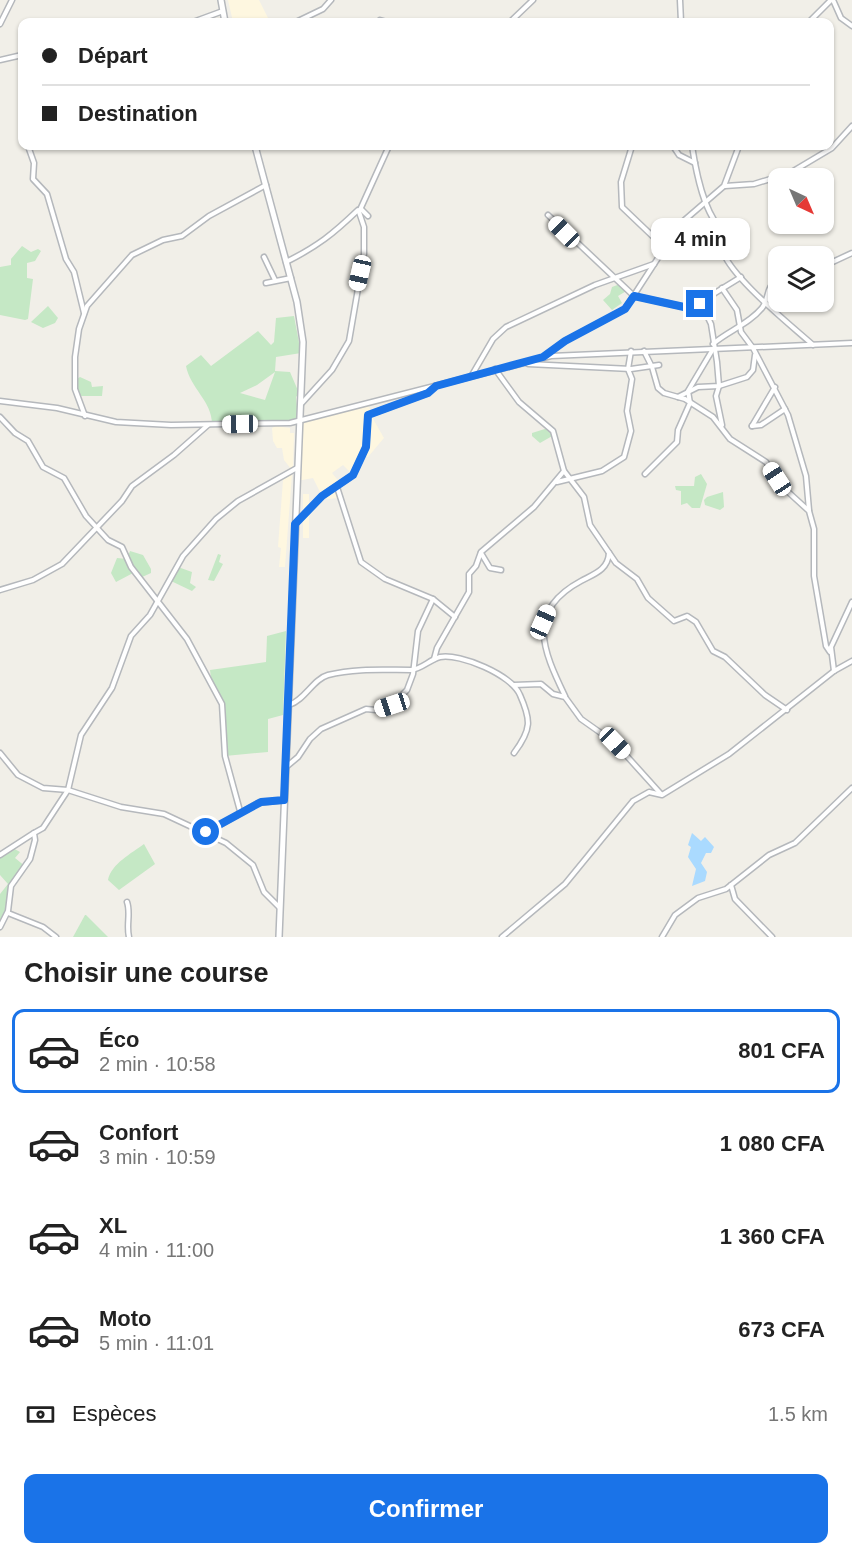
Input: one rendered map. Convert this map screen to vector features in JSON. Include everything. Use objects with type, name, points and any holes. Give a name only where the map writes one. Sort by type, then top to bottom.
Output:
[{"type":"street","points":[[0,24],[12,0]]},
{"type":"street","points":[[221,0],[224,18]]},
{"type":"street","points":[[304,18],[323,9],[331,0]]},
{"type":"street","points":[[514,18],[533,0]]},
{"type":"street","points":[[680,0],[681,18]]},
{"type":"street","points":[[813,18],[832,0],[841,18],[852,27]]},
{"type":"street","points":[[204,18],[223,11]]},
{"type":"street","points":[[0,55],[6,57]]},
{"type":"street","points":[[0,60],[18,56]]},
{"type":"street","points":[[834,146],[852,126]]},
{"type":"street","points":[[29,150],[34,163],[33,179],[47,194],[66,259],[74,272],[84,314]]},
{"type":"street","points":[[256,150],[303,330],[279,937]]},
{"type":"street","points":[[301,404],[332,370],[349,341],[364,254],[363,220],[359,212],[385,150]]},
{"type":"street","points":[[631,150],[621,182],[622,207],[665,249]]},
{"type":"street","points":[[676,150],[679,155],[694,163]]},
{"type":"street","points":[[692,150],[694,163],[715,225],[725,233],[722,249],[727,260],[764,303],[813,345]]},
{"type":"street","points":[[543,357],[565,341],[625,309],[686,218],[708,203],[724,186],[738,150]]},
{"type":"street","points":[[724,186],[754,184],[790,173],[829,150]]},
{"type":"street","points":[[85,416],[75,389],[75,357],[84,314],[94,298],[132,255],[164,240],[182,236],[210,216],[266,185]]},
{"type":"street","points":[[286,262],[311,249],[343,227],[362,208]]},
{"type":"street","points":[[362,208],[368,216]]},
{"type":"street","points":[[548,215],[634,296],[684,307],[697,303],[702,305],[711,324],[719,386],[716,396],[722,425]]},
{"type":"street","points":[[834,261],[852,253]]},
{"type":"street","points":[[264,257],[275,280]]},
{"type":"street","points":[[472,375],[493,339],[502,330],[614,277],[655,264]]},
{"type":"street","points":[[702,305],[722,288],[741,277]]},
{"type":"street","points":[[266,283],[291,278]]},
{"type":"street","points":[[722,288],[737,310],[741,332],[753,348],[785,409],[806,476],[809,511],[814,530],[816,594],[826,646],[830,652],[834,671]]},
{"type":"street","points":[[0,401],[57,408],[116,422],[208,425],[300,422],[543,357],[706,349],[714,346],[741,326],[764,303],[768,291]]},
{"type":"street","points":[[714,346],[753,348],[852,343]]},
{"type":"street","points":[[645,474],[677,442],[678,430],[690,403],[688,391],[714,346]]},
{"type":"street","points":[[556,482],[602,471],[625,456],[631,431],[627,411],[632,379],[628,369],[631,351]]},
{"type":"street","points":[[644,351],[652,367],[658,388],[713,417],[735,442],[766,462],[786,490],[809,511]]},
{"type":"street","points":[[677,398],[698,387],[719,386],[751,374],[756,354]]},
{"type":"street","points":[[522,364],[628,369],[658,366]]},
{"type":"street","points":[[495,369],[519,402],[553,431],[555,446],[564,471],[584,498],[590,525],[622,569],[637,579],[648,598],[665,614],[677,621],[683,616],[690,616],[713,651],[725,657],[765,694],[787,710]]},
{"type":"street","points":[[295,524],[322,496],[353,475],[363,455],[368,415],[428,393],[436,386]]},
{"type":"street","points":[[775,387],[752,426],[761,425],[785,409]]},
{"type":"street","points":[[0,417],[15,433],[28,441],[43,467],[64,478],[86,516],[108,540],[125,550],[131,567],[159,600],[187,639],[222,704],[225,756],[240,811]]},
{"type":"street","points":[[0,590],[33,580],[62,564],[122,501],[132,486],[174,455],[208,425]]},
{"type":"street","points":[[0,855],[43,828],[68,790],[74,765],[78,759],[80,737],[112,688],[131,636],[145,622],[183,556],[216,519],[250,492],[297,468]]},
{"type":"street","points":[[434,659],[437,648],[469,592],[470,573],[476,566],[481,552],[534,507],[564,471]]},
{"type":"street","points":[[337,487],[361,562],[385,579],[433,599],[455,617]]},
{"type":"street","points":[[481,552],[489,568],[501,570]]},
{"type":"street","points":[[609,553],[607,564],[597,573],[556,599],[543,622],[543,637],[547,654],[565,697],[581,719],[615,743],[662,795]]},
{"type":"street","points":[[285,767],[298,757],[310,739],[321,729],[366,709],[376,710],[392,705],[407,690],[413,670],[418,631],[433,599]]},
{"type":"street","points":[[830,652],[852,602]]},
{"type":"street","points":[[289,705],[299,701],[329,675],[378,669],[413,670],[434,659],[447,656],[464,659],[488,669],[513,685],[528,712],[529,723],[523,740],[514,753]]},
{"type":"street","points":[[502,937],[565,884],[633,801],[649,792],[662,795],[729,754],[834,671],[852,661]]},
{"type":"street","points":[[513,685],[541,684],[553,694],[565,697]]},
{"type":"street","points":[[0,753],[18,775],[43,788],[68,790],[121,807],[164,814],[236,848],[249,859],[257,870],[264,892],[280,908]]},
{"type":"street","points":[[662,937],[672,919],[680,912],[698,898],[731,885],[769,855],[795,843],[852,788]]},
{"type":"street","points":[[206,832],[240,811],[264,801],[284,800]]},
{"type":"street","points":[[0,927],[8,913],[11,886],[18,873],[27,867],[35,840],[34,833]]},
{"type":"street","points":[[731,885],[735,899],[772,937]]},
{"type":"street","points":[[126,902],[129,910],[127,926],[129,937]]},
{"type":"street","points":[[8,913],[42,927],[56,937]]},
{"type":"shaded area","points":[[228,0],[259,0],[268,18],[232,18]]},
{"type":"shaded area","points":[[368,402],[372,417],[384,438],[368,457],[363,455],[353,475],[343,465],[332,473],[342,485],[337,487],[343,494],[338,498],[328,499],[322,496],[313,478],[297,481],[300,422]]},
{"type":"shaded area","points":[[276,426],[290,428],[290,433],[294,433],[291,469],[284,460],[282,448],[277,448],[273,441],[272,428]]},
{"type":"shaded area","points":[[292,474],[285,567],[279,567],[281,548],[278,547],[283,480]]},
{"type":"shaded area","points":[[303,494],[309,494],[309,538],[303,538]]},
{"type":"green space","points":[[22,246],[31,252],[38,249],[41,251],[35,261],[27,263],[27,278],[33,279],[28,319],[25,320],[0,315],[0,267],[11,265],[11,259]]},
{"type":"green space","points":[[620,284],[628,290],[618,296],[622,303],[612,310],[603,300],[610,294],[612,287]]},
{"type":"green space","points":[[48,306],[58,318],[55,323],[43,328],[31,322]]},
{"type":"green space","points":[[294,316],[301,353],[276,357],[275,371],[290,372],[299,393],[296,397],[298,416],[290,423],[212,424],[205,401],[188,374],[186,366],[201,355],[211,366],[258,331],[271,345],[274,342],[276,318]],"holes":[[[275,372],[265,400],[240,393],[257,385]]]},
{"type":"green space","points":[[80,377],[91,382],[92,387],[103,386],[102,396],[77,396],[75,380]]},
{"type":"green space","points":[[548,428],[554,435],[540,443],[532,436],[532,433]]},
{"type":"green space","points":[[701,474],[707,484],[700,508],[692,508],[687,503],[681,505],[681,491],[676,490],[675,486],[694,486],[695,477]]},
{"type":"green space","points":[[723,492],[724,507],[720,510],[705,505],[704,500],[707,497]]},
{"type":"green space","points":[[130,551],[143,555],[151,573],[140,578],[135,572],[116,582],[111,573],[117,558],[127,559]]},
{"type":"green space","points":[[218,554],[221,555],[219,562],[223,564],[214,581],[208,580]]},
{"type":"green space","points":[[178,567],[192,572],[190,583],[196,587],[192,591],[171,581]]},
{"type":"green space","points":[[286,631],[283,715],[268,719],[268,752],[225,756],[222,704],[212,686],[210,670],[266,662],[267,636]]},
{"type":"green space","points":[[144,844],[155,864],[119,890],[108,880],[110,874],[123,859]]},
{"type":"green space","points":[[11,847],[20,852],[15,858],[26,867],[11,886],[8,911],[0,927],[0,894],[8,884],[0,875],[0,855]]},
{"type":"green space","points":[[86,915],[108,937],[73,937]]},
{"type":"water","points":[[692,833],[701,841],[705,837],[714,847],[711,853],[706,853],[701,863],[707,872],[705,881],[692,886],[696,869],[688,857],[691,847],[688,845]]},
{"type":"route","points":[[206,832],[240,811],[261,802],[284,800],[295,524],[322,496],[353,475],[366,447],[368,415],[428,393],[436,386],[543,357],[565,341],[582,334],[625,309],[634,296],[684,307],[700,304]]}]
